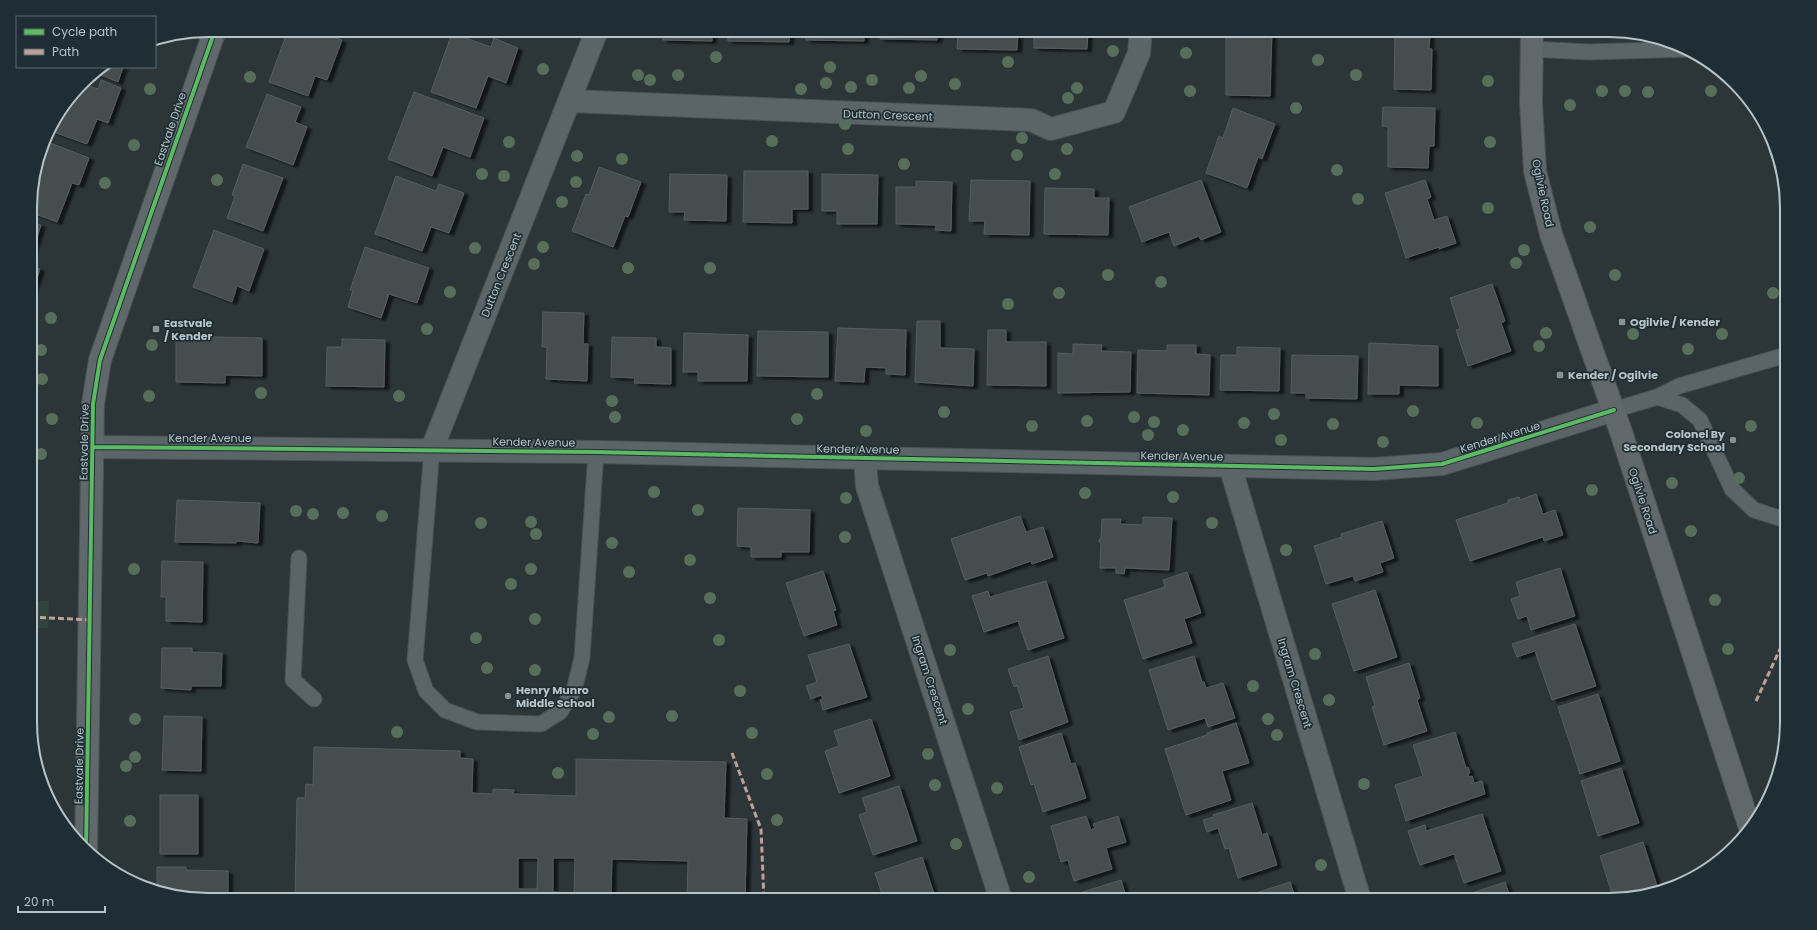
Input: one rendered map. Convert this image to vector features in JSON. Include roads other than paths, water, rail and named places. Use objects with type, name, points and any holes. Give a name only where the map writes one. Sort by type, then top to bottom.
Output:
[{"type":"street","name":"Eastvale Drive","points":[[86,842],[93,404],[100,360],[213,37]]},
{"type":"street","name":"Dutton Crescent","points":[[432,449],[594,37]]},
{"type":"street","name":"Dutton Crescent","points":[[570,101],[1031,120],[1051,128],[1114,112],[1139,53],[1140,37]]},
{"type":"street","name":"Ogilvie Road","points":[[1532,40],[1531,103],[1536,171],[1551,234],[1614,410],[1748,822]]},
{"type":"street","name":"Kender Avenue","points":[[93,447],[432,449],[1374,470],[1442,464],[1614,410]]},
{"type":"street","name":"Ingram Crescent","points":[[865,458],[867,486],[999,893]]},
{"type":"street","name":"Ingram Crescent","points":[[1230,466],[1358,893]]},
{"type":"lane","points":[[1532,40],[1589,52],[1673,49]]},
{"type":"lane","points":[[1614,410],[1657,397],[1679,386],[1780,357]]},
{"type":"lane","points":[[1657,397],[1682,405],[1700,420],[1732,489],[1754,510],[1780,518]]},
{"type":"lane","points":[[432,449],[415,660],[426,690],[445,710],[477,722],[541,724],[560,712],[574,690],[582,658],[596,452]]},
{"type":"lane","points":[[299,558],[294,680],[314,699]]},
{"type":"place","name":"Ogilvie / Kender","points":[[1622,322]]},
{"type":"place","name":"Eastvale / Kender","points":[[156,329]]},
{"type":"place","name":"Kender / Ogilvie","points":[[1560,375]]},
{"type":"place","name":"Colonel By Secondary School","points":[[1733,440]]},
{"type":"place","name":"Henry Munro Middle School","points":[[508,696]]}]
